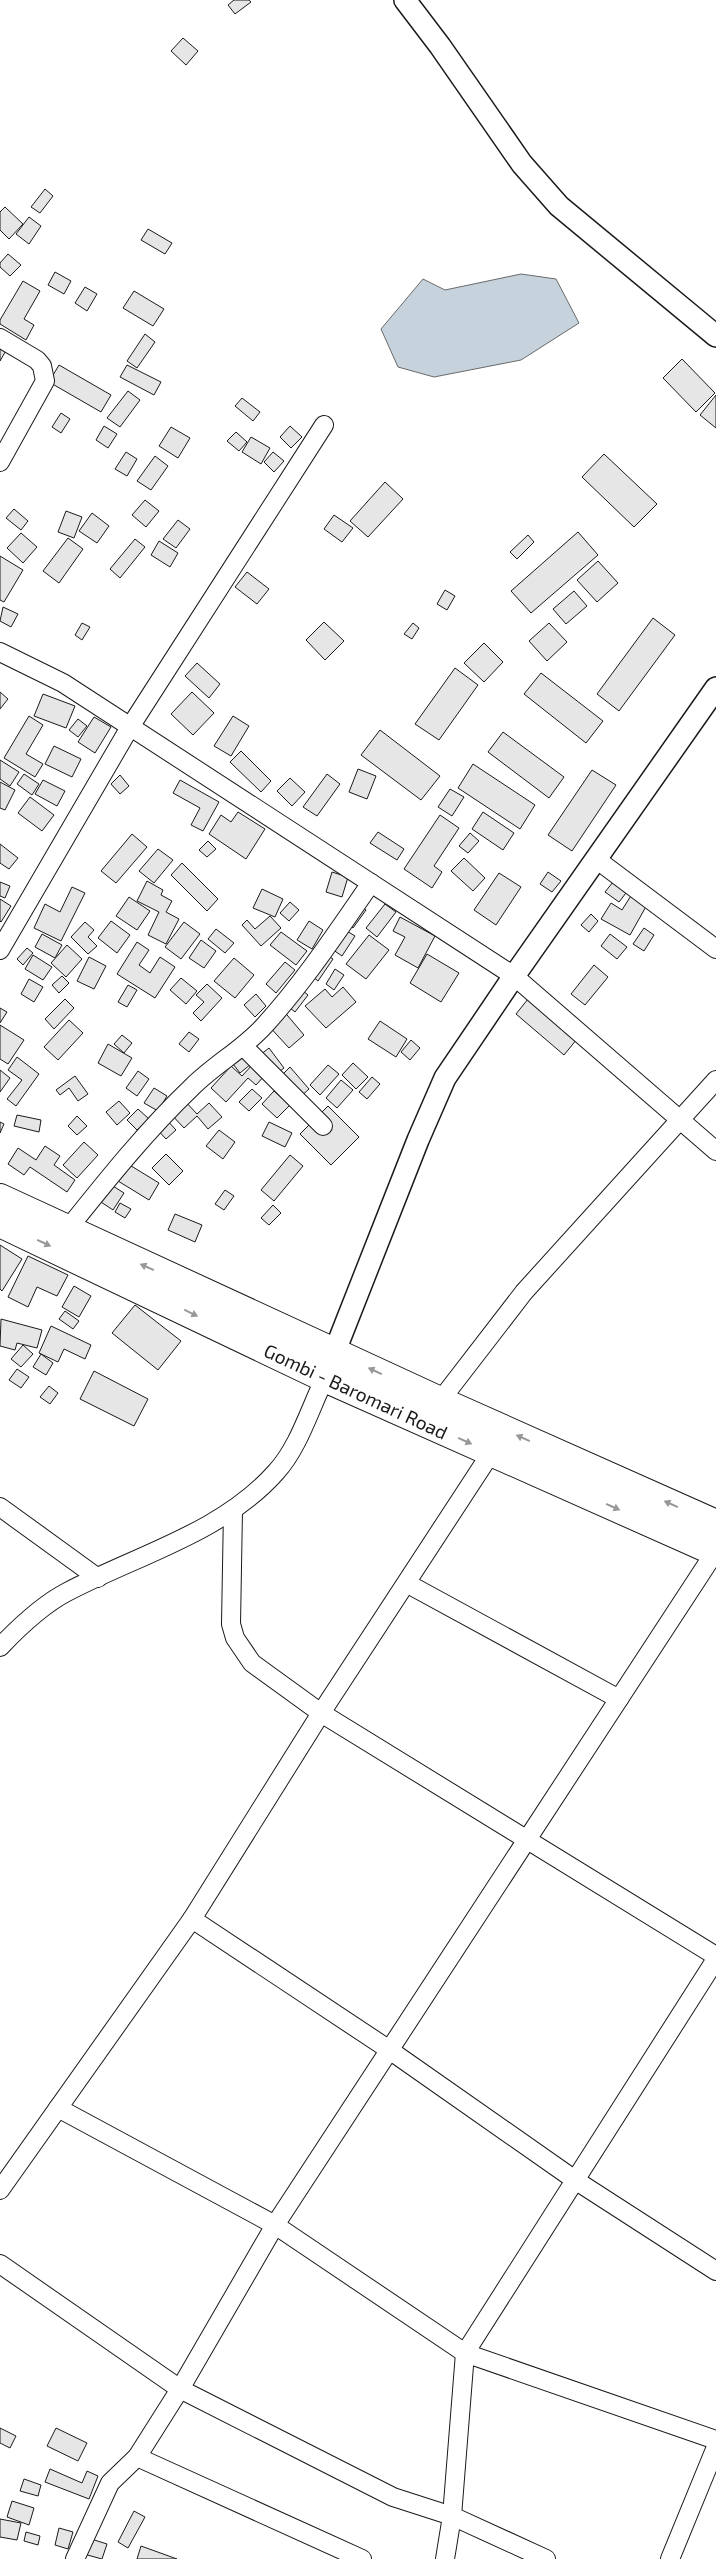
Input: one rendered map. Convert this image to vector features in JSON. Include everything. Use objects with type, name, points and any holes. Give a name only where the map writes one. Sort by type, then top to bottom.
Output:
[{"type":"main road","name":"Gombi - Baromari Road","points":[[0,1198],[440,1401],[716,1524]]},
{"type":"main road","name":"Gombi - Baromari Road","points":[[0,1222],[324,1378],[716,1552]]},
{"type":"street","points":[[405,0],[440,46],[522,164],[552,199],[716,336]]},
{"type":"street","points":[[0,338],[37,360],[42,366],[45,381],[0,462]]},
{"type":"street","points":[[0,950],[130,727],[324,425]]},
{"type":"street","points":[[0,652],[63,683],[514,976],[716,1151]]},
{"type":"street","points":[[0,1647],[18,1627],[66,1592],[234,1510],[277,1471],[292,1448],[324,1378],[418,1140],[445,1078],[514,976],[716,688]]},
{"type":"street","points":[[596,859],[716,949]]},
{"type":"street","points":[[67,1230],[145,1133],[214,1066],[244,1047],[303,980],[371,883]]},
{"type":"street","points":[[244,1047],[323,1126]]},
{"type":"street","points":[[440,1401],[524,1292],[716,1080]]},
{"type":"street","points":[[0,2190],[192,1919],[321,1713],[408,1584],[491,1453]]},
{"type":"street","points":[[0,1507],[98,1578]]},
{"type":"street","points":[[234,1510],[231,1624],[234,1638],[252,1663],[321,1713],[716,1957],[465,2352],[452,2516],[445,2559]]},
{"type":"street","points":[[75,2559],[104,2492],[116,2476],[137,2458],[180,2389],[275,2225],[388,2049],[716,1552]]},
{"type":"street","points":[[408,1584],[619,1699]]},
{"type":"street","points":[[192,1919],[388,2049],[575,2180],[716,2271]]},
{"type":"street","points":[[58,2108],[275,2225],[465,2352],[716,2440]]},
{"type":"street","points":[[0,2264],[180,2389],[393,2497],[452,2516],[546,2559]]},
{"type":"street","points":[[670,2559],[716,2447]]},
{"type":"street","points":[[137,2458],[362,2559]]},
{"type":"shaded area","points":[[521,274],[556,279],[579,323],[521,360],[434,377],[398,367],[381,329],[423,279],[445,290]]},
{"type":"building","points":[[234,0],[249,0],[251,2],[235,14],[228,5]]},
{"type":"building","points":[[183,38],[198,51],[186,65],[171,51]]},
{"type":"building","points":[[45,189],[53,196],[40,213],[31,207]]},
{"type":"building","points":[[5,207],[23,224],[9,239],[0,230],[0,212]]},
{"type":"building","points":[[29,217],[41,226],[29,244],[16,234]]},
{"type":"building","points":[[148,229],[172,243],[165,254],[141,240]]},
{"type":"building","points":[[8,254],[21,265],[10,276],[0,267],[0,263]]},
{"type":"building","points":[[55,272],[71,281],[64,294],[48,285]]},
{"type":"building","points":[[23,281],[40,291],[24,319],[34,325],[26,340],[0,324],[0,320]]},
{"type":"building","points":[[85,287],[97,294],[87,311],[75,303]]},
{"type":"building","points":[[134,291],[164,309],[153,326],[123,308]]},
{"type":"building","points":[[145,334],[155,342],[137,368],[127,361]]},
{"type":"building","points":[[0,342],[8,347],[0,361]]},
{"type":"building","points":[[682,359],[715,393],[696,412],[663,378]]},
{"type":"building","points":[[59,365],[111,395],[101,412],[49,382]]},
{"type":"building","points":[[127,365],[161,382],[154,395],[120,377]]},
{"type":"building","points":[[128,391],[140,400],[120,427],[107,418]]},
{"type":"building","points":[[716,395],[716,428],[700,415]]},
{"type":"building","points":[[242,398],[260,412],[253,421],[235,406]]},
{"type":"building","points":[[61,413],[70,419],[61,433],[52,427]]},
{"type":"building","points":[[104,426],[117,434],[108,448],[96,440]]},
{"type":"building","points":[[290,426],[302,437],[291,448],[280,437]]},
{"type":"building","points":[[171,427],[190,438],[178,458],[159,446]]},
{"type":"building","points":[[236,432],[247,442],[239,451],[227,441]]},
{"type":"building","points":[[251,437],[270,448],[261,464],[242,452]]},
{"type":"building","points":[[126,452],[137,459],[127,476],[115,469]]},
{"type":"building","points":[[273,452],[284,461],[274,472],[264,462]]},
{"type":"building","points":[[604,454],[657,504],[634,527],[582,477]]},
{"type":"building","points":[[155,456],[168,466],[151,490],[137,481]]},
{"type":"building","points":[[385,482],[403,499],[368,537],[350,521]]},
{"type":"building","points":[[145,500],[159,511],[146,527],[132,515]]},
{"type":"building","points":[[14,509],[28,521],[21,530],[6,518]]},
{"type":"building","points":[[66,511],[82,517],[74,538],[58,532]]},
{"type":"building","points":[[92,513],[109,526],[97,543],[79,531]]},
{"type":"building","points":[[334,515],[353,528],[342,542],[324,529]]},
{"type":"building","points":[[178,520],[190,529],[176,548],[163,539]]},
{"type":"building","points":[[578,532],[598,555],[531,613],[511,591]]},
{"type":"building","points":[[21,533],[37,547],[23,563],[7,548]]},
{"type":"building","points":[[528,535],[534,542],[517,559],[510,552]]},
{"type":"building","points":[[68,538],[83,549],[59,583],[43,571]]},
{"type":"building","points":[[135,539],[145,547],[120,578],[110,569]]},
{"type":"building","points":[[159,541],[178,553],[170,567],[151,555]]},
{"type":"building","points":[[0,556],[23,570],[4,602],[0,600]]},
{"type":"building","points":[[598,561],[618,583],[597,602],[577,580]]},
{"type":"building","points":[[247,572],[269,589],[257,604],[235,587]]},
{"type":"building","points":[[445,590],[455,596],[447,610],[437,604]]},
{"type":"building","points":[[574,591],[587,606],[566,624],[553,609]]},
{"type":"building","points":[[3,607],[18,614],[11,627],[0,621]]},
{"type":"building","points":[[653,618],[675,635],[619,711],[597,694]]},
{"type":"building","points":[[324,622],[344,641],[325,660],[306,640]]},
{"type":"building","points":[[82,623],[90,627],[82,640],[75,635]]},
{"type":"building","points":[[413,623],[419,628],[412,639],[404,634]]},
{"type":"building","points":[[549,623],[567,642],[547,661],[529,641]]},
{"type":"building","points":[[484,643],[503,662],[484,682],[464,663]]},
{"type":"building","points":[[197,663],[220,684],[209,698],[185,676]]},
{"type":"building","points":[[455,668],[478,685],[439,740],[415,724]]},
{"type":"building","points":[[541,673],[603,721],[586,743],[524,694]]},
{"type":"building","points":[[0,692],[8,699],[0,709]]},
{"type":"building","points":[[192,692],[214,713],[193,735],[171,714]]},
{"type":"building","points":[[43,694],[75,706],[66,728],[34,716]]},
{"type":"building","points":[[29,716],[43,725],[26,754],[43,764],[35,777],[4,758]]},
{"type":"building","points":[[233,716],[249,726],[231,756],[214,746]]},
{"type":"building","points":[[94,717],[111,727],[95,753],[78,742]]},
{"type":"building","points":[[78,719],[87,726],[78,737],[69,730]]},
{"type":"building","points":[[380,730],[440,776],[421,800],[361,755]]},
{"type":"building","points":[[503,732],[564,777],[549,798],[488,752]]},
{"type":"building","points":[[54,746],[81,759],[72,777],[45,764]]},
{"type":"building","points":[[241,751],[271,781],[261,792],[230,762]]},
{"type":"building","points":[[0,760],[19,772],[10,786],[0,779]]},
{"type":"building","points":[[473,764],[535,805],[520,829],[458,788]]},
{"type":"building","points":[[358,769],[376,776],[367,799],[349,792]]},
{"type":"building","points":[[592,770],[616,785],[572,851],[548,835]]},
{"type":"building","points":[[24,774],[39,784],[32,795],[17,784]]},
{"type":"building","points":[[327,774],[340,784],[317,816],[303,807]]},
{"type":"building","points":[[120,775],[129,786],[120,794],[111,784]]},
{"type":"building","points":[[290,778],[305,792],[292,806],[277,791]]},
{"type":"building","points":[[43,780],[65,791],[57,806],[35,794]]},
{"type":"building","points":[[180,780],[219,802],[203,831],[191,825],[200,808],[173,793]]},
{"type":"building","points":[[0,782],[15,790],[5,810],[0,808]]},
{"type":"building","points":[[450,789],[464,797],[452,816],[438,807]]},
{"type":"building","points":[[30,797],[54,815],[42,831],[18,813]]},
{"type":"building","points":[[238,812],[265,829],[246,859],[209,834],[221,815],[231,822]]},
{"type":"building","points":[[483,812],[514,833],[503,850],[472,829]]},
{"type":"building","points":[[440,815],[459,828],[434,866],[442,872],[432,888],[404,869]]},
{"type":"building","points":[[378,832],[404,849],[397,860],[370,843]]},
{"type":"building","points":[[470,833],[479,841],[468,853],[459,846]]},
{"type":"building","points":[[132,834],[147,847],[116,883],[101,871]]},
{"type":"building","points":[[208,841],[216,849],[207,857],[199,850]]},
{"type":"building","points":[[0,844],[18,858],[9,869],[0,863]]},
{"type":"building","points":[[158,849],[173,860],[154,883],[139,871]]},
{"type":"building","points":[[464,858],[485,878],[473,891],[451,871]]},
{"type":"building","points":[[182,863],[218,899],[207,911],[171,875]]},
{"type":"building","points":[[332,872],[348,877],[342,897],[326,892]]},
{"type":"building","points":[[548,872],[561,881],[552,892],[540,884]]},
{"type":"building","points":[[499,873],[521,887],[496,925],[474,910]]},
{"type":"building","points":[[147,881],[163,890],[161,895],[172,901],[166,912],[179,919],[166,944],[148,935],[159,912],[137,901]]},
{"type":"building","points":[[0,882],[10,886],[5,898],[0,896]]},
{"type":"building","points":[[613,882],[626,893],[619,902],[605,892]]},
{"type":"building","points":[[72,887],[85,893],[61,941],[34,928],[45,904],[60,912]]},
{"type":"building","points":[[262,889],[283,899],[275,917],[253,908]]},
{"type":"building","points":[[632,894],[648,903],[630,935],[601,919],[611,903],[622,910]]},
{"type":"building","points":[[129,897],[150,911],[137,930],[116,916]]},
{"type":"building","points":[[0,899],[11,906],[1,922],[0,921]]},
{"type":"building","points":[[290,902],[299,910],[289,921],[280,913]]},
{"type":"building","points":[[356,902],[366,910],[353,928],[342,920]]},
{"type":"building","points":[[385,904],[396,912],[377,937],[366,928]]},
{"type":"building","points":[[591,914],[598,921],[589,932],[581,925]]},
{"type":"building","points":[[270,916],[281,928],[261,946],[242,925],[247,920],[255,929]]},
{"type":"building","points":[[400,917],[435,936],[418,968],[395,955],[405,937],[393,931]]},
{"type":"building","points":[[111,921],[130,935],[117,953],[98,938]]},
{"type":"building","points":[[309,921],[323,930],[312,949],[297,940]]},
{"type":"building","points":[[85,922],[94,930],[88,937],[97,946],[88,954],[71,937]]},
{"type":"building","points":[[184,922],[200,934],[181,959],[165,947]]},
{"type":"building","points":[[342,928],[355,936],[342,956],[329,947]]},
{"type":"building","points":[[644,928],[654,935],[644,951],[633,944]]},
{"type":"building","points":[[216,929],[234,943],[225,953],[208,939]]},
{"type":"building","points":[[281,932],[307,951],[296,965],[270,945]]},
{"type":"building","points":[[42,934],[62,945],[55,958],[35,947]]},
{"type":"building","points":[[610,934],[627,947],[617,959],[601,946]]},
{"type":"building","points":[[369,935],[389,950],[366,979],[346,964]]},
{"type":"building","points":[[201,940],[216,951],[204,968],[189,958]]},
{"type":"building","points":[[137,942],[149,950],[139,965],[150,973],[160,957],[175,967],[155,998],[117,974]]},
{"type":"building","points":[[67,945],[82,959],[66,977],[51,963]]},
{"type":"building","points":[[27,948],[33,953],[23,965],[17,959]]},
{"type":"building","points":[[323,952],[333,959],[318,981],[308,973]]},
{"type":"building","points":[[427,954],[459,973],[441,1002],[410,983]]},
{"type":"building","points":[[33,955],[52,967],[43,980],[25,969]]},
{"type":"building","points":[[89,957],[106,966],[94,989],[77,981]]},
{"type":"building","points":[[234,958],[254,975],[235,998],[214,981]]},
{"type":"building","points":[[285,962],[295,970],[276,993],[266,984]]},
{"type":"building","points":[[594,965],[608,977],[585,1005],[571,994]]},
{"type":"building","points":[[335,969],[344,975],[334,990],[326,984]]},
{"type":"building","points":[[62,976],[69,983],[59,993],[52,985]]},
{"type":"building","points":[[181,978],[197,991],[186,1004],[170,990]]},
{"type":"building","points":[[29,979],[43,987],[34,1002],[21,994]]},
{"type":"building","points":[[207,984],[222,998],[201,1021],[193,1013],[204,1002],[196,995]]},
{"type":"building","points":[[128,985],[137,990],[127,1007],[118,1002]]},
{"type":"building","points":[[298,987],[308,995],[295,1012],[284,1003]]},
{"type":"building","points":[[343,987],[356,1002],[326,1028],[305,1006],[325,989],[332,997]]},
{"type":"building","points":[[256,994],[266,1006],[255,1017],[244,1005]]},
{"type":"building","points":[[65,999],[74,1008],[54,1029],[45,1019]]},
{"type":"building","points":[[528,999],[577,1039],[564,1055],[516,1014]]},
{"type":"building","points":[[0,1008],[7,1012],[0,1023]]},
{"type":"building","points":[[282,1009],[304,1035],[289,1048],[266,1023]]},
{"type":"building","points":[[69,1020],[83,1033],[58,1060],[44,1047]]},
{"type":"building","points":[[380,1021],[407,1039],[396,1057],[368,1039]]},
{"type":"building","points":[[0,1025],[24,1040],[8,1064],[0,1059]]},
{"type":"building","points":[[189,1032],[199,1039],[189,1052],[179,1044]]},
{"type":"building","points":[[122,1035],[132,1043],[124,1053],[114,1044]]},
{"type":"building","points":[[411,1040],[420,1048],[410,1060],[401,1052]]},
{"type":"building","points":[[108,1044],[132,1058],[121,1076],[98,1063]]},
{"type":"building","points":[[269,1048],[284,1068],[275,1075],[260,1055]]},
{"type":"building","points":[[245,1056],[251,1064],[240,1073],[233,1064]]},
{"type":"building","points":[[17,1057],[39,1074],[16,1106],[7,1099],[22,1080],[8,1070]]},
{"type":"building","points":[[353,1063],[368,1077],[356,1089],[342,1075]]},
{"type":"building","points":[[253,1064],[265,1075],[256,1085],[248,1078],[226,1102],[211,1088],[231,1066],[242,1076]]},
{"type":"building","points":[[328,1065],[339,1074],[320,1095],[310,1085]]},
{"type":"building","points":[[290,1067],[309,1089],[299,1098],[280,1077]]},
{"type":"building","points":[[0,1070],[10,1078],[0,1092]]},
{"type":"building","points":[[138,1071],[149,1079],[137,1096],[126,1088]]},
{"type":"building","points":[[75,1076],[88,1094],[78,1101],[69,1088],[60,1095],[56,1090]]},
{"type":"building","points":[[372,1077],[380,1084],[367,1099],[359,1092]]},
{"type":"building","points":[[341,1080],[353,1090],[337,1108],[326,1098]]},
{"type":"building","points":[[154,1088],[167,1096],[158,1111],[144,1103]]},
{"type":"building","points":[[252,1089],[262,1098],[249,1111],[239,1102]]},
{"type":"building","points":[[274,1091],[290,1105],[277,1118],[262,1104]]},
{"type":"building","points":[[183,1099],[197,1114],[209,1103],[222,1117],[208,1129],[197,1116],[184,1128],[169,1112]]},
{"type":"building","points":[[119,1101],[130,1113],[117,1125],[106,1112]]},
{"type":"building","points":[[328,1106],[359,1137],[331,1165],[300,1134]]},
{"type":"building","points":[[138,1109],[149,1119],[137,1130],[127,1120]]},
{"type":"building","points":[[17,1115],[41,1120],[39,1132],[14,1126]]},
{"type":"building","points":[[77,1116],[87,1126],[77,1135],[68,1126]]},
{"type":"building","points":[[164,1117],[176,1130],[166,1139],[154,1126]]},
{"type":"building","points":[[0,1122],[4,1124],[0,1133]]},
{"type":"building","points":[[269,1122],[292,1133],[285,1147],[262,1136]]},
{"type":"building","points":[[219,1130],[235,1142],[223,1159],[206,1146]]},
{"type":"building","points":[[84,1142],[98,1155],[77,1178],[63,1165]]},
{"type":"building","points":[[45,1146],[60,1156],[54,1165],[75,1180],[67,1192],[30,1167],[24,1175],[8,1164],[18,1148],[36,1160]]},
{"type":"building","points":[[166,1154],[183,1171],[169,1185],[152,1168]]},
{"type":"building","points":[[290,1155],[303,1166],[274,1201],[261,1190]]},
{"type":"building","points":[[128,1164],[159,1183],[149,1200],[118,1181]]},
{"type":"building","points":[[105,1181],[124,1193],[113,1210],[95,1198]]},
{"type":"building","points":[[225,1190],[234,1196],[224,1210],[215,1204]]},
{"type":"building","points":[[120,1203],[131,1209],[125,1218],[115,1212]]},
{"type":"building","points":[[273,1205],[281,1213],[269,1225],[261,1218]]},
{"type":"building","points":[[175,1214],[202,1225],[195,1242],[168,1230]]},
{"type":"building","points":[[0,1245],[22,1259],[2,1291],[0,1289]]},
{"type":"building","points":[[28,1256],[68,1275],[57,1296],[37,1287],[28,1307],[8,1297]]},
{"type":"building","points":[[74,1286],[91,1296],[79,1317],[62,1307]]},
{"type":"building","points":[[135,1305],[181,1341],[158,1370],[112,1333]]},
{"type":"building","points":[[65,1311],[79,1321],[73,1329],[59,1319]]},
{"type":"building","points":[[1,1319],[42,1330],[37,1348],[17,1343],[15,1350],[0,1346]]},
{"type":"building","points":[[51,1326],[91,1345],[85,1359],[64,1349],[58,1362],[39,1353]]},
{"type":"building","points":[[23,1345],[33,1354],[21,1367],[11,1359]]},
{"type":"building","points":[[41,1354],[53,1363],[46,1375],[33,1367]]},
{"type":"building","points":[[17,1369],[29,1377],[21,1388],[9,1380]]},
{"type":"building","points":[[94,1371],[148,1399],[134,1426],[80,1399]]},
{"type":"building","points":[[49,1386],[58,1393],[50,1404],[40,1397]]},
{"type":"building","points":[[0,2428],[16,2436],[10,2448],[0,2443]]},
{"type":"building","points":[[56,2428],[87,2443],[78,2461],[47,2446]]},
{"type":"building","points":[[50,2469],[82,2483],[87,2471],[98,2476],[89,2499],[45,2482]]},
{"type":"building","points":[[24,2479],[41,2485],[38,2496],[20,2491]]},
{"type":"building","points":[[12,2501],[34,2508],[29,2525],[7,2517]]},
{"type":"building","points":[[134,2511],[145,2517],[128,2548],[118,2542]]},
{"type":"building","points":[[0,2519],[21,2523],[17,2540],[0,2537]]},
{"type":"building","points":[[59,2528],[73,2532],[68,2549],[55,2545]]},
{"type":"building","points":[[26,2532],[40,2536],[38,2545],[24,2541]]},
{"type":"building","points":[[85,2537],[107,2544],[102,2559],[80,2553]]},
{"type":"building","points":[[141,2546],[177,2559],[137,2559]]}]
